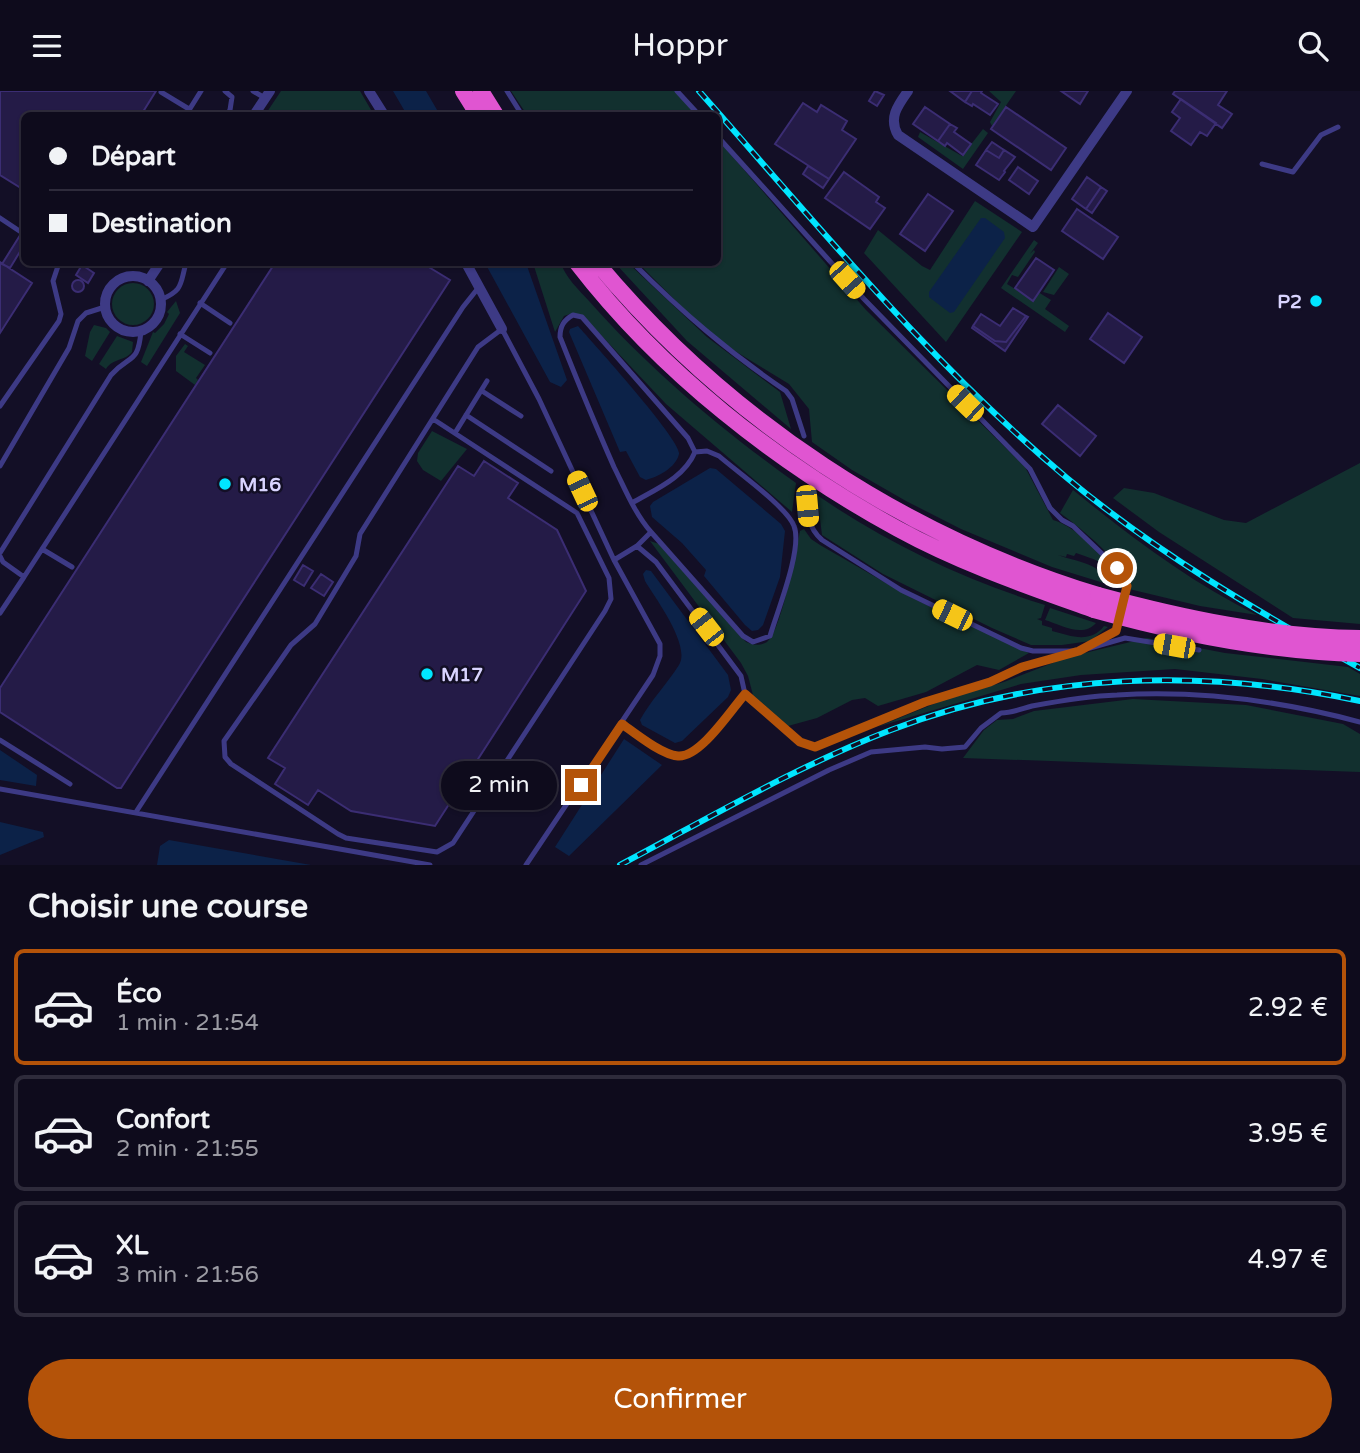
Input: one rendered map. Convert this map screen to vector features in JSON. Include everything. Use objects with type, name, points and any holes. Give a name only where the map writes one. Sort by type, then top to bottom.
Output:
[{"type":"highway","points":[[463,91],[476,112]]},
{"type":"highway","points":[[481,91],[494,112]]},
{"type":"highway","points":[[580,266],[632,326],[678,372],[736,421],[838,494],[898,529],[961,560],[1190,635],[1304,651],[1360,654]]},
{"type":"highway","points":[[600,266],[644,316],[743,407],[849,482],[966,545],[1096,603],[1146,608],[1231,625],[1360,638]]},
{"type":"street","points":[[369,91],[382,112]]},
{"type":"street","points":[[908,91],[895,111],[894,126],[898,135],[1033,227],[1127,91]]},
{"type":"street","points":[[256,112],[268,95]]},
{"type":"street","points":[[148,281],[158,266]]},
{"type":"street","points":[[468,266],[502,329]]},
{"type":"street","points":[[137,277],[148,281],[157,290],[160,300],[159,314],[152,325],[141,331],[129,332],[117,328],[105,307],[107,294],[113,284],[123,278],[137,277]]},
{"type":"lane","points":[[188,112],[201,91]]},
{"type":"lane","points":[[225,91],[232,97],[228,112]]},
{"type":"lane","points":[[253,91],[268,95]]},
{"type":"lane","points":[[507,91],[520,112]]},
{"type":"lane","points":[[677,91],[696,112]]},
{"type":"lane","points":[[161,92],[186,112]]},
{"type":"lane","points":[[1262,164],[1293,172],[1321,135],[1338,127]]},
{"type":"lane","points":[[721,140],[864,299],[1030,469],[1050,508],[1117,568],[1127,586],[1116,631],[1079,651],[1033,651],[1021,648],[901,590],[822,540],[813,533],[809,524],[806,488]]},
{"type":"lane","points":[[0,218],[21,232]]},
{"type":"lane","points":[[0,405],[59,321],[61,314],[53,281],[59,266]]},
{"type":"lane","points":[[160,300],[175,294],[180,287],[185,266]]},
{"type":"lane","points":[[0,613],[225,266]]},
{"type":"lane","points":[[636,266],[728,351],[786,391],[792,399],[804,436]]},
{"type":"lane","points":[[136,812],[463,307],[479,287]]},
{"type":"lane","points":[[200,303],[230,323]]},
{"type":"lane","points":[[0,466],[69,348],[78,321],[86,313],[105,307]]},
{"type":"lane","points":[[632,503],[678,475],[690,464],[695,452],[688,438],[582,317],[573,315],[566,319],[560,328],[560,337],[595,426],[632,503],[643,522],[743,636],[753,642],[770,636],[789,579],[795,528],[791,519],[780,508],[719,456],[707,451],[695,452]]},
{"type":"lane","points":[[433,419],[577,513],[609,578],[611,599],[453,843],[438,852],[346,838],[231,764],[223,749],[224,741],[234,725],[290,645],[314,624],[335,593],[356,557],[360,534],[478,347],[502,329],[539,399],[614,560],[660,644],[660,656],[653,675],[526,865]]},
{"type":"lane","points":[[24,577],[3,562],[0,554],[111,375],[119,366],[136,356],[140,348],[141,331]]},
{"type":"lane","points":[[180,334],[210,353]]},
{"type":"lane","points":[[455,433],[487,381]]},
{"type":"lane","points":[[482,391],[522,416]]},
{"type":"lane","points":[[466,415],[551,471]]},
{"type":"lane","points":[[795,528],[809,524]]},
{"type":"lane","points":[[614,560],[637,546],[651,532]]},
{"type":"lane","points":[[637,546],[656,562],[722,648],[741,676],[745,694],[800,742],[815,747],[925,702],[990,682],[1022,667],[1125,638],[1199,650]]},
{"type":"lane","points":[[42,549],[72,567]]},
{"type":"lane","points":[[622,724],[651,744],[676,757],[683,756],[700,748],[745,694]]},
{"type":"lane","points":[[641,865],[829,770],[871,752],[925,747],[965,747],[981,728],[1001,713],[1030,707],[1116,695],[1246,698],[1292,705],[1360,722]]},
{"type":"lane","points":[[0,740],[70,784]]},
{"type":"lane","points":[[0,789],[430,865]]},
{"type":"green space","points":[[281,91],[360,91],[372,112],[267,112]]},
{"type":"green space","points":[[511,91],[675,91],[693,112],[525,112]]},
{"type":"green space","points":[[989,91],[1016,91],[992,126],[990,122],[1001,102]]},
{"type":"green space","points":[[983,129],[988,133],[963,169],[918,137],[920,132],[962,156]]},
{"type":"green space","points":[[721,143],[866,310],[1025,467],[1053,520],[1073,530],[1094,547],[1112,568],[1123,588],[1116,586],[1111,572],[1096,560],[1076,553],[1074,556],[1067,554],[1066,557],[1058,555],[1094,567],[1107,584],[1052,567],[961,529],[852,470],[812,442],[809,409],[789,384],[735,351],[696,321],[641,266],[721,266]]},
{"type":"green space","points":[[975,201],[1022,232],[946,342],[864,253],[878,230],[930,270]]},
{"type":"green space","points":[[1034,240],[1038,243],[1030,254],[1034,250],[1035,252],[1018,277],[1012,275],[1007,284],[1033,300],[1038,292],[1051,300],[1045,309],[1069,326],[1065,332],[1001,288]]},
{"type":"green space","points":[[534,266],[562,266],[577,288],[636,351],[714,420],[796,483],[792,512],[666,404],[583,316],[564,316],[555,332]]},
{"type":"green space","points":[[618,266],[631,266],[707,337],[780,392],[791,429],[687,341]]},
{"type":"green space","points":[[1059,267],[1069,274],[1054,295],[1043,292]]},
{"type":"green space","points":[[133,283],[148,289],[154,304],[148,319],[133,325],[118,319],[112,304],[118,289]]},
{"type":"green space","points":[[176,301],[180,313],[147,366],[141,362],[153,332],[164,324],[169,314],[167,312]]},
{"type":"green space","points":[[94,325],[110,332],[92,361],[85,356]]},
{"type":"green space","points":[[117,336],[133,342],[132,352],[106,369],[99,364]]},
{"type":"green space","points":[[185,344],[188,346],[184,352],[205,365],[196,378],[198,380],[195,385],[176,371],[176,356]]},
{"type":"green space","points":[[432,431],[467,449],[441,481],[423,470],[417,461],[418,453]]},
{"type":"green space","points":[[1360,463],[1360,624],[1293,618],[1159,532],[1113,498],[1124,488],[1154,493],[1224,520],[1246,523]]},
{"type":"green space","points":[[1073,490],[1162,558],[1257,615],[1200,606],[1129,589],[1127,580],[1112,559],[1060,513]]},
{"type":"green space","points":[[817,495],[870,529],[927,559],[985,584],[1045,605],[1041,618],[1037,619],[1042,621],[1042,625],[1052,628],[1052,631],[1086,637],[1099,632],[1104,626],[1108,627],[1090,641],[1062,645],[1031,645],[992,628],[883,574],[822,535]]},
{"type":"green space","points":[[804,529],[811,539],[820,545],[912,598],[1029,653],[999,670],[977,665],[926,692],[878,706],[865,698],[852,700],[817,718],[788,726],[753,695],[741,663],[650,541],[659,544],[746,642],[759,645],[767,642],[778,623],[800,531]]},
{"type":"green space","points":[[1050,608],[1096,623],[1085,630],[1065,627],[1045,620]]},
{"type":"green space","points":[[1147,638],[1225,653],[1348,667],[1360,674],[1360,696],[1262,679],[1175,669],[1081,675],[1021,684],[877,727],[946,699],[1004,682],[1068,657]]},
{"type":"green space","points":[[1133,699],[1246,705],[1343,724],[1360,734],[1360,772],[963,758],[984,730],[997,720],[1013,719],[1034,711]]},
{"type":"water","points":[[393,91],[426,91],[438,112],[405,112]]},
{"type":"water","points":[[981,218],[1004,232],[1005,238],[954,312],[950,313],[929,297],[929,292]]},
{"type":"water","points":[[487,266],[527,266],[567,380],[561,387],[550,382]]},
{"type":"water","points":[[578,326],[652,412],[676,445],[679,454],[677,459],[670,468],[660,474],[646,480],[640,477],[626,451],[620,452],[569,332]]},
{"type":"water","points":[[710,468],[716,469],[781,524],[785,531],[780,577],[763,625],[758,630],[752,631],[745,625],[704,576],[706,570],[682,543],[652,517],[650,506],[653,502]]},
{"type":"water","points":[[646,570],[651,571],[728,675],[731,690],[728,697],[682,741],[675,743],[642,725],[640,720],[679,665],[681,657],[680,646],[671,623],[645,581],[643,574]]},
{"type":"water","points":[[624,739],[662,765],[569,856],[555,847]]},
{"type":"water","points":[[0,750],[37,775],[36,786],[0,780]]},
{"type":"water","points":[[0,822],[43,832],[44,837],[0,855]]},
{"type":"water","points":[[169,840],[311,865],[157,865],[160,846]]},
{"type":"building","points":[[0,91],[156,91],[143,112],[21,112],[21,188],[0,175]]},
{"type":"building","points":[[875,91],[884,95],[877,106],[869,101]]},
{"type":"building","points":[[950,91],[972,91],[965,102]]},
{"type":"building","points":[[972,91],[982,91],[981,93],[998,104],[990,115],[965,102]]},
{"type":"building","points":[[1061,91],[1088,91],[1080,104]]},
{"type":"building","points":[[1175,91],[1227,91],[1218,105],[1232,114],[1222,128],[1173,94]]},
{"type":"building","points":[[1181,99],[1216,123],[1207,136],[1200,132],[1191,145],[1171,131],[1180,118],[1172,112]]},
{"type":"building","points":[[803,103],[817,112],[821,105],[847,121],[842,130],[856,139],[829,179],[775,144]]},
{"type":"building","points":[[925,107],[950,124],[938,141],[913,124]]},
{"type":"building","points":[[1006,107],[1066,148],[1051,170],[991,129]]},
{"type":"building","points":[[950,124],[957,128],[954,132],[971,144],[963,155],[947,143],[945,146],[938,141]]},
{"type":"building","points":[[992,142],[1004,150],[999,158],[986,150]]},
{"type":"building","points":[[986,150],[999,158],[1004,150],[1015,157],[999,180],[976,165]]},
{"type":"building","points":[[808,166],[829,179],[823,188],[803,174]]},
{"type":"building","points":[[1018,167],[1038,181],[1029,194],[1009,180]]},
{"type":"building","points":[[844,172],[879,197],[876,202],[885,208],[870,229],[825,198]]},
{"type":"building","points":[[1087,177],[1101,187],[1086,209],[1072,199]]},
{"type":"building","points":[[1101,187],[1107,191],[1092,213],[1086,209]]},
{"type":"building","points":[[928,194],[953,211],[925,251],[900,234]]},
{"type":"building","points":[[1077,209],[1118,237],[1103,259],[1062,231]]},
{"type":"building","points":[[21,234],[21,250],[10,268],[2,264]]},
{"type":"building","points":[[1036,258],[1054,270],[1033,301],[1015,288]]},
{"type":"building","points":[[0,262],[32,283],[0,333]]},
{"type":"building","points":[[81,266],[94,273],[88,283],[76,275]]},
{"type":"building","name":"M16","points":[[273,266],[427,266],[450,280],[121,788],[117,788],[0,712],[0,688]]},
{"type":"building","points":[[78,280],[84,286],[78,292],[72,286]]},
{"type":"building","points":[[1013,308],[1026,316],[1006,342],[995,341],[973,326],[981,314],[1000,326]]},
{"type":"building","points":[[1108,313],[1142,337],[1124,363],[1090,339]]},
{"type":"building","points":[[1026,316],[1028,317],[1005,351],[972,328],[973,326],[995,341],[1006,342]]},
{"type":"building","points":[[1058,405],[1096,436],[1080,456],[1042,424]]},
{"type":"building","name":"M17","points":[[484,461],[518,483],[508,498],[557,530],[586,591],[435,826],[351,811],[318,790],[308,805],[275,784],[285,768],[268,758],[458,466],[474,476]]},
{"type":"building","points":[[303,565],[313,571],[304,586],[294,580]]},
{"type":"building","points":[[321,574],[333,582],[324,596],[311,588]]},
{"type":"railway","points":[[699,91],[717,112]]},
{"type":"railway","points":[[721,116],[921,340],[968,388],[1067,478],[1136,531],[1209,580],[1360,668]]},
{"type":"railway","points":[[620,865],[754,793],[856,744],[948,711],[1005,696],[1123,681],[1182,680],[1242,683],[1360,701]]},
{"type":"place","name":"P2","points":[[1316,301]]},
{"type":"place","name":"M16","points":[[225,484]]},
{"type":"place","name":"M17","points":[[427,674]]},
{"type":"route","points":[[581,785],[622,724],[651,744],[676,757],[683,756],[700,748],[745,694],[800,742],[815,747],[925,702],[990,682],[1022,667],[1079,651],[1116,631],[1127,586],[1117,568]]}]
